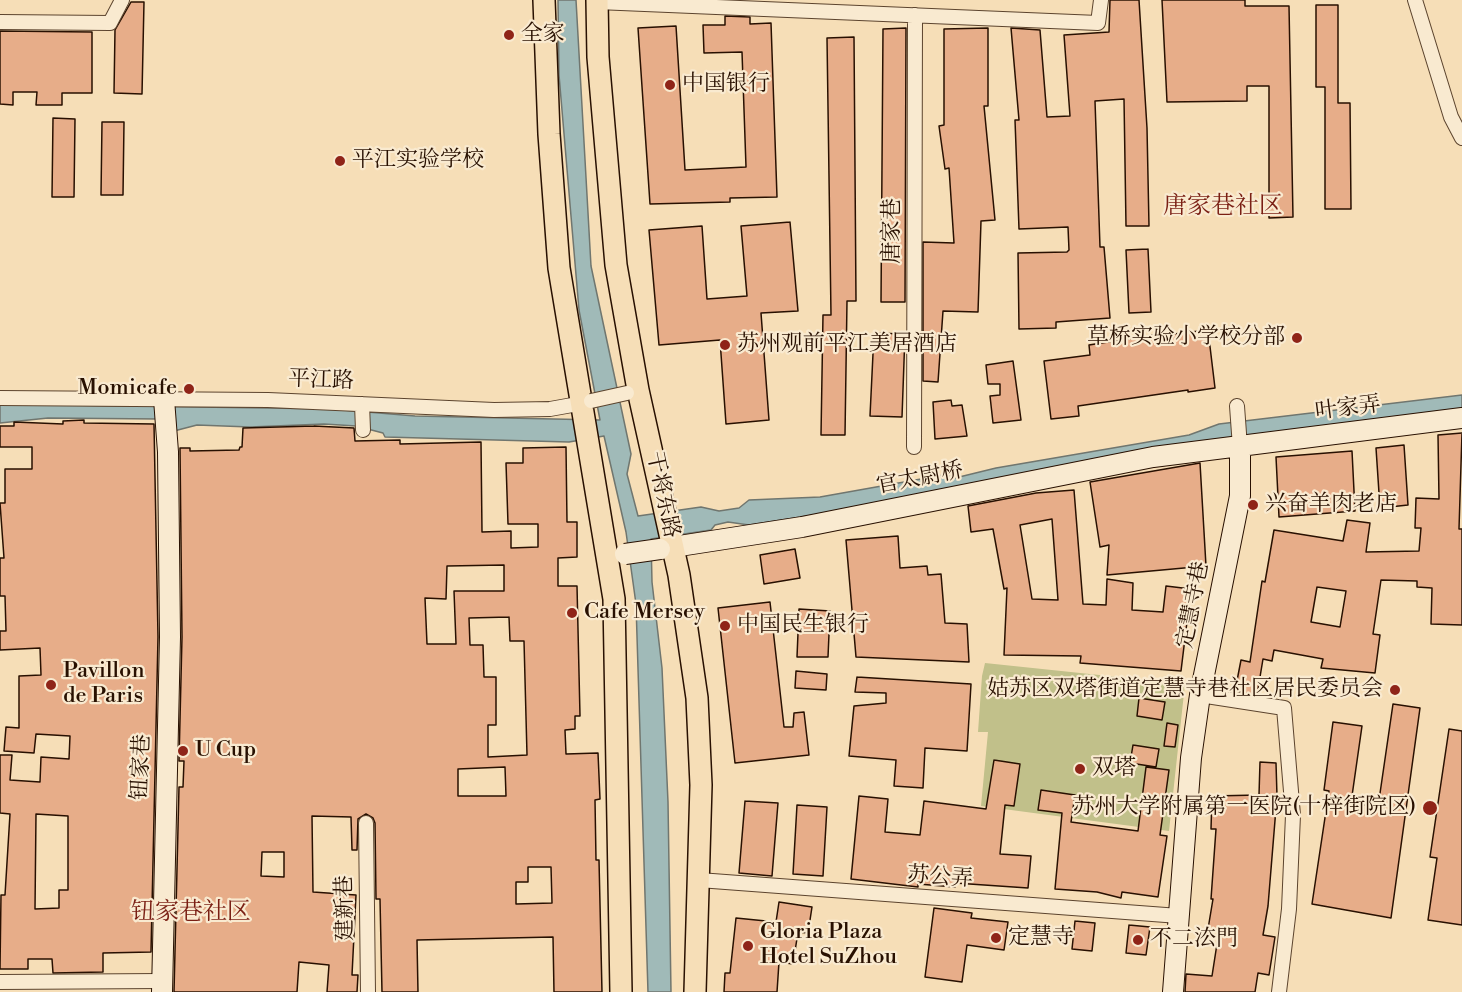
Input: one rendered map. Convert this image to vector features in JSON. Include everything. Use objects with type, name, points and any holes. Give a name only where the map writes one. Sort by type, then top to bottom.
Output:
[{"type":"main road","points":[[544,0],[549,134],[559,268],[585,405],[589,445],[617,555],[614,598],[621,992]]},
{"type":"main road","name":"干将东路","points":[[597,1],[598,57],[616,265],[633,391],[663,498],[668,545],[692,650],[699,728],[699,880],[695,992]]},
{"type":"street","points":[[0,22],[110,23],[122,0]]},
{"type":"street","points":[[597,1],[1098,23],[1101,0]]},
{"type":"street","points":[[1415,0],[1451,117],[1462,138]]},
{"type":"street","name":"唐家巷","points":[[914,447],[915,15]]},
{"type":"street","name":"平江路","points":[[0,398],[165,409],[362,406],[495,410],[550,409],[585,405],[633,391]]},
{"type":"street","points":[[362,406],[363,430]]},
{"type":"street","name":"定慧寺巷","points":[[1173,992],[1191,758],[1200,695],[1240,496],[1238,406]]},
{"type":"street","name":"钮家巷","points":[[162,986],[170,637],[165,409]]},
{"type":"street","name":"叶家弄","points":[[1239,443],[1462,418]]},
{"type":"street","name":"官太尉桥","points":[[617,555],[668,545],[802,527],[1153,457],[1239,443]]},
{"type":"street","points":[[1200,695],[1284,708],[1293,815],[1289,909],[1279,992]]},
{"type":"street","name":"建新巷","points":[[366,823],[368,992]]},
{"type":"street","name":"苏公弄","points":[[699,880],[1179,916]]},
{"type":"street","points":[[0,982],[162,986]]},
{"type":"shaded area","name":"双塔","points":[[985,663],[1185,684],[1169,831],[981,806],[988,732],[978,732]]},
{"type":"water","points":[[558,0],[576,0],[591,266],[631,454],[627,474],[638,516],[701,507],[719,511],[739,508],[749,500],[820,497],[949,474],[951,479],[996,468],[1189,435],[1219,424],[1462,395],[1462,415],[749,525],[728,522],[715,525],[711,530],[651,539],[652,582],[662,668],[668,802],[671,992],[648,992],[636,604],[626,532],[604,436],[569,442],[385,437],[383,433],[356,426],[324,424],[250,427],[197,425],[174,431],[159,419],[48,418],[0,423],[0,404],[331,409],[415,416],[600,420],[579,310],[559,75]]},
{"type":"building","points":[[1110,0],[1139,0],[1147,128],[1149,226],[1126,226],[1124,99],[1095,101],[1100,247],[1104,247],[1110,318],[1056,322],[1056,328],[1019,329],[1018,253],[1067,252],[1069,250],[1068,227],[1019,229],[1015,120],[1019,120],[1011,28],[1040,30],[1047,117],[1070,116],[1064,35],[1109,32]]},
{"type":"building","points":[[1162,0],[1245,0],[1245,6],[1289,6],[1293,217],[1269,218],[1269,86],[1247,86],[1247,101],[1167,102]]},
{"type":"building","points":[[131,2],[144,2],[142,94],[114,93],[115,30]]},
{"type":"building","points":[[1316,5],[1338,5],[1338,103],[1350,103],[1351,209],[1325,209],[1325,87],[1316,87]]},
{"type":"building","points":[[725,16],[750,17],[750,24],[771,23],[777,197],[730,198],[730,202],[650,204],[638,28],[676,26],[685,170],[746,167],[742,52],[704,53],[703,25],[725,25]]},
{"type":"building","points":[[906,28],[905,302],[881,302],[883,29]]},
{"type":"building","points":[[988,28],[988,106],[984,106],[995,220],[981,221],[978,312],[943,311],[938,382],[923,381],[923,242],[954,243],[949,168],[945,169],[939,126],[944,125],[944,29]]},
{"type":"building","points":[[0,31],[92,32],[92,93],[62,93],[62,105],[36,105],[37,92],[13,92],[13,105],[0,104]]},
{"type":"building","points":[[854,37],[856,301],[847,301],[845,435],[821,435],[823,315],[831,315],[827,38]]},
{"type":"building","points":[[53,118],[75,119],[74,197],[52,197]]},
{"type":"building","points":[[102,122],[124,122],[123,195],[101,195]]},
{"type":"building","points":[[790,222],[798,311],[761,313],[769,420],[726,424],[720,340],[659,345],[649,230],[702,226],[707,299],[747,296],[741,226]]},
{"type":"building","points":[[1148,249],[1151,312],[1129,313],[1126,250]]},
{"type":"building","points":[[1208,330],[1215,388],[1078,406],[1079,416],[1051,419],[1044,361],[1090,355],[1089,345],[1165,333],[1165,335]]},
{"type":"building","points":[[874,333],[905,334],[902,417],[870,416]]},
{"type":"building","points":[[1013,361],[1021,420],[993,423],[990,396],[1000,395],[1000,384],[988,384],[986,365]]},
{"type":"building","points":[[951,400],[952,406],[962,405],[967,436],[935,439],[933,402]]},
{"type":"building","points":[[63,421],[154,424],[158,637],[151,952],[103,953],[103,972],[53,973],[52,959],[28,959],[28,969],[0,969],[1,895],[5,895],[10,814],[0,813],[0,755],[12,755],[10,780],[40,782],[41,757],[69,759],[70,736],[36,734],[34,753],[4,751],[6,727],[19,728],[19,676],[41,675],[40,648],[0,650],[0,631],[6,631],[5,596],[0,596],[0,558],[4,558],[0,503],[5,503],[5,469],[32,469],[32,447],[0,447],[0,426],[14,426],[14,422],[63,424]],"holes":[[[36,814],[68,816],[68,890],[59,890],[59,908],[35,909]]]},
{"type":"building","points":[[314,426],[354,428],[355,441],[400,440],[400,444],[481,442],[482,532],[511,531],[511,548],[538,547],[538,524],[508,524],[506,463],[523,463],[523,448],[566,447],[567,522],[577,522],[577,557],[558,558],[558,586],[577,586],[580,716],[575,716],[575,729],[565,730],[566,754],[598,753],[600,799],[595,800],[596,860],[599,860],[602,992],[554,992],[553,937],[417,940],[418,992],[382,992],[380,899],[376,899],[375,823],[373,818],[366,814],[358,819],[357,850],[352,850],[351,817],[312,816],[313,892],[356,895],[352,975],[358,975],[357,992],[327,992],[329,965],[299,962],[297,992],[174,992],[179,787],[183,787],[184,761],[179,761],[182,637],[180,448],[190,448],[190,451],[239,450],[242,447],[243,428]],"holes":[[[504,565],[504,591],[454,591],[456,644],[427,644],[425,598],[446,599],[447,566]],[[509,617],[510,641],[524,641],[527,755],[488,757],[488,725],[496,725],[496,677],[484,677],[483,645],[470,645],[469,618]],[[505,767],[506,796],[458,796],[458,769]],[[262,852],[284,852],[284,877],[261,876]],[[528,867],[551,867],[552,903],[516,904],[516,882],[528,882]]]},
{"type":"building","points":[[1462,433],[1459,529],[1462,529],[1462,625],[1431,624],[1432,588],[1417,587],[1417,581],[1381,580],[1373,634],[1380,635],[1375,673],[1321,668],[1323,659],[1274,650],[1272,661],[1263,659],[1257,695],[1235,691],[1241,660],[1250,662],[1262,581],[1265,582],[1274,530],[1343,541],[1347,520],[1370,523],[1366,552],[1419,551],[1421,528],[1415,528],[1416,498],[1439,499],[1438,435]],"holes":[[[1317,587],[1346,591],[1340,627],[1311,622]]]},
{"type":"building","points":[[1404,445],[1408,505],[1380,508],[1376,448]]},
{"type":"building","points":[[1352,451],[1355,511],[1279,517],[1276,457]]},
{"type":"building","points":[[1200,463],[1206,566],[1107,575],[1109,545],[1100,547],[1090,482]]},
{"type":"building","points":[[1074,490],[1083,604],[1106,605],[1107,579],[1133,583],[1132,610],[1163,612],[1166,586],[1191,589],[1181,671],[1080,663],[1081,656],[1004,655],[1007,588],[1004,589],[993,529],[971,532],[968,506],[1036,493]],"holes":[[[1052,519],[1058,600],[1032,599],[1020,525]]]},
{"type":"building","points":[[898,536],[900,568],[927,566],[928,575],[941,574],[945,623],[967,624],[969,662],[856,657],[846,540]]},
{"type":"building","points":[[795,549],[800,578],[764,584],[760,555]]},
{"type":"building","points":[[770,602],[784,727],[793,727],[794,713],[804,712],[809,755],[735,763],[718,608]]},
{"type":"building","points":[[799,609],[830,611],[828,657],[797,657]]},
{"type":"building","points":[[796,671],[827,674],[826,690],[795,688]]},
{"type":"building","points":[[857,677],[971,684],[967,751],[925,748],[923,788],[894,786],[896,760],[849,756],[854,706],[886,703],[886,693],[855,692]]},
{"type":"building","points":[[1139,698],[1165,702],[1162,720],[1137,716]]},
{"type":"building","points":[[1393,704],[1420,708],[1391,918],[1312,904],[1329,791],[1324,790],[1333,722],[1362,726],[1351,803],[1378,807]]},
{"type":"building","points":[[1167,723],[1178,725],[1175,747],[1164,746]]},
{"type":"building","points":[[1449,729],[1462,731],[1462,925],[1428,920],[1437,858],[1430,857]]},
{"type":"building","points":[[1133,745],[1159,749],[1156,767],[1130,763]]},
{"type":"building","points":[[994,760],[1020,764],[1014,806],[1005,805],[1000,854],[1031,856],[1028,888],[955,883],[955,887],[918,884],[918,887],[851,879],[859,796],[888,799],[885,832],[920,835],[924,801],[986,809]]},
{"type":"building","points":[[1260,762],[1276,763],[1277,796],[1268,906],[1263,935],[1275,937],[1269,975],[1258,973],[1255,992],[1185,992],[1186,974],[1212,976],[1219,931],[1208,929],[1213,899],[1211,899],[1216,829],[1211,829],[1212,796],[1259,795]]},
{"type":"building","points":[[1146,767],[1169,770],[1160,835],[1167,836],[1158,897],[1122,892],[1121,898],[1097,892],[1055,889],[1062,813],[1038,810],[1041,790],[1075,795],[1071,822],[1138,831]]},
{"type":"building","points":[[745,801],[778,803],[772,876],[739,873]]},
{"type":"building","points":[[797,805],[827,807],[823,876],[793,874]]},
{"type":"building","points":[[779,902],[812,907],[808,933],[798,932],[793,964],[779,962],[777,992],[724,992],[725,973],[730,973],[736,918],[776,922]]},
{"type":"building","points":[[934,908],[972,913],[971,918],[1008,922],[1004,950],[967,945],[962,982],[925,977]]},
{"type":"building","points":[[1075,921],[1095,923],[1092,951],[1072,949]]},
{"type":"building","name":"不二㳒門","points":[[1129,925],[1150,927],[1146,955],[1126,953]]},
{"type":"place","name":"全家","points":[[509,35]]},
{"type":"place","name":"中国银行","points":[[670,85]]},
{"type":"place","name":"平江实验学校","points":[[340,161]]},
{"type":"place","name":"草桥实验小学校分部","points":[[1297,338]]},
{"type":"place","name":"苏州观前平江美居酒店","points":[[725,345]]},
{"type":"place","name":"Momicafe","points":[[189,389]]},
{"type":"place","name":"兴奋羊肉老店","points":[[1253,505]]},
{"type":"place","name":"Cafe Mersey","points":[[572,613]]},
{"type":"place","name":"中国民生银行","points":[[725,626]]},
{"type":"place","name":"Pavillon de Paris","points":[[51,685]]},
{"type":"place","name":"姑苏区双塔街道定慧寺巷社区居民委员会","points":[[1395,690]]},
{"type":"place","name":"U Cup","points":[[183,751]]},
{"type":"place","name":"双塔","points":[[1080,769]]},
{"type":"place","name":"苏州大学附属第一医院(十梓街院区)","points":[[1430,808]]},
{"type":"place","name":"定慧寺","points":[[996,938]]},
{"type":"place","name":"不二㳒門","points":[[1138,940]]},
{"type":"place","name":"Gloria Plaza Hotel SuZhou","points":[[748,946]]},
{"type":"district","name":"唐家巷社区","points":[[1223,207]]},
{"type":"district","name":"钮家巷社区","points":[[191,913]]}]
